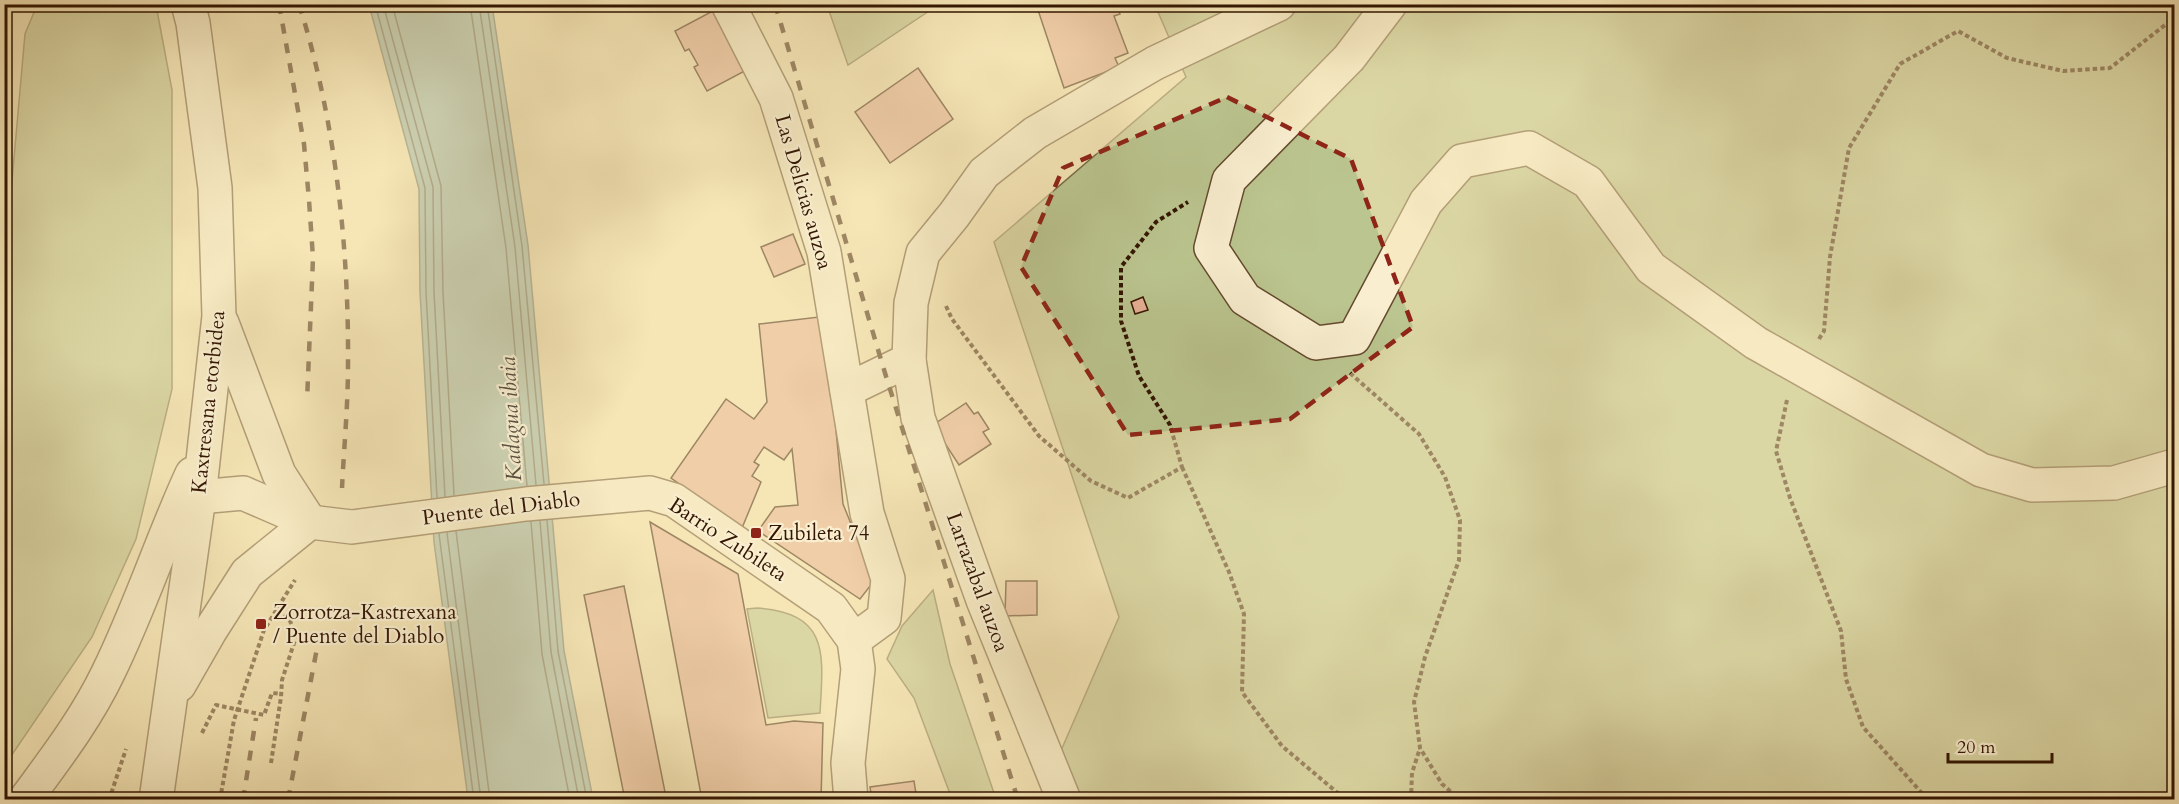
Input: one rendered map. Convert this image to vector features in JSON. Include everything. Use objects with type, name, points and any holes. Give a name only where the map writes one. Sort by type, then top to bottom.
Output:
[{"type":"street","name":"Kaxtresana etorbidea","points":[[156,800],[199,497],[219,316],[215,188],[193,22],[188,4]]},
{"type":"street","name":"Las Delicias auzoa","points":[[728,4],[776,98],[824,252],[867,513],[888,579],[884,618],[854,640]]},
{"type":"street","name":"Larrazabal auzoa","points":[[1064,800],[983,600],[918,418],[909,360],[911,303],[923,253],[984,173],[1035,133],[1155,63],[1279,4]]},
{"type":"street","points":[[1390,4],[1349,58],[1229,180],[1211,248],[1245,299],[1316,343],[1353,338],[1426,202],[1461,161],[1529,148],[1588,182],[1651,268],[1756,343],[1981,470],[2032,485],[2114,483],[2175,466]]},
{"type":"street","points":[[172,697],[247,573],[310,522],[279,474],[219,316]]},
{"type":"street","points":[[847,390],[909,360]]},
{"type":"street","points":[[25,800],[72,736],[108,675],[169,524],[205,445]]},
{"type":"street","name":"Puente del Diablo","points":[[199,497],[243,493],[310,522],[352,527],[526,504],[650,493]]},
{"type":"street","name":"Barrio Zubileta","points":[[650,493],[674,500],[831,609],[854,640]]},
{"type":"street","points":[[851,800],[849,763],[858,669],[854,640]]},
{"type":"path","points":[[1928,800],[1863,727],[1846,679],[1841,631],[1790,498],[1776,451],[1791,381],[1804,370],[1824,331],[1830,257],[1849,148],[1900,64],[1958,31],[2007,58],[2063,71],[2110,68],[2175,18]]},
{"type":"path","points":[[1226,191],[1191,200],[1156,222],[1121,267],[1121,321],[1139,376],[1170,425],[1182,467],[1244,614],[1242,692],[1282,746],[1346,800]]},
{"type":"path","points":[[943,300],[952,319],[1039,436],[1091,481],[1128,498],[1182,467]]},
{"type":"path","points":[[1316,343],[1419,434],[1445,477],[1460,520],[1459,560],[1425,657],[1414,702],[1420,748],[1442,784],[1460,800]]},
{"type":"path","points":[[220,800],[234,720],[264,630],[299,574]]},
{"type":"path","points":[[271,763],[282,680],[295,640],[290,621],[283,615],[274,614]]},
{"type":"path","points":[[1410,799],[1412,773],[1420,748]]},
{"type":"highlighted area","points":[[1227,97],[1351,159],[1413,327],[1290,419],[1128,435],[1021,267],[1063,168]]},
{"type":"green space","points":[[827,4],[938,5],[848,65]]},
{"type":"green space","points":[[37,5],[156,5],[172,90],[172,389],[136,539],[92,637],[5,765],[4,271],[25,34]]},
{"type":"green space","points":[[1155,5],[2174,5],[2174,799],[1040,799],[1119,617],[994,242],[1186,77]]},
{"type":"green space","points":[[933,590],[950,664],[996,799],[952,799],[914,698],[887,659],[902,626]]},
{"type":"green space","points":[[757,608],[781,612],[798,618],[810,628],[821,656],[820,713],[768,718],[747,609]]},
{"type":"water","name":"Kadagua ibaia","points":[[369,5],[492,5],[528,245],[564,651],[593,799],[468,799],[434,542],[420,292],[419,189]]},
{"type":"building","points":[[1036,4],[1116,4],[1120,14],[1114,16],[1128,53],[1115,58],[1119,67],[1064,88]]},
{"type":"building","points":[[724,5],[756,65],[707,91],[694,67],[698,65],[689,49],[685,51],[675,31]]},
{"type":"building","points":[[918,68],[953,119],[890,163],[855,112]]},
{"type":"building","points":[[793,234],[805,264],[774,277],[761,247]]},
{"type":"building","points":[[1143,297],[1148,310],[1135,314],[1131,302]]},
{"type":"building","points":[[819,317],[828,346],[843,504],[874,581],[860,599],[758,531],[775,507],[798,505],[792,449],[784,460],[764,447],[754,462],[759,465],[752,476],[761,482],[742,528],[671,478],[726,399],[754,419],[767,402],[759,324]]},
{"type":"building","points":[[966,403],[974,414],[978,412],[989,429],[983,432],[991,444],[959,465],[933,425]]},
{"type":"building","points":[[650,522],[738,574],[766,725],[794,721],[823,723],[821,800],[702,800]]},
{"type":"building","points":[[1006,581],[1037,581],[1037,615],[1005,616]]},
{"type":"building","points":[[624,586],[666,797],[652,800],[625,800],[584,595]]},
{"type":"building","points":[[914,781],[917,800],[872,800],[870,787]]},
{"type":"railway","points":[[279,4],[304,144],[309,200],[313,258],[307,401]]},
{"type":"railway","points":[[299,4],[331,137],[342,228],[348,320],[347,411],[342,488]]},
{"type":"railway","points":[[775,4],[885,373],[1018,800]]},
{"type":"railway","points":[[288,800],[318,643]]},
{"type":"railway","points":[[243,800],[256,718]]},
{"type":"place","name":"Zubileta 74","points":[[756,533]]},
{"type":"place","name":"Zorrotza-Kastrexana / Puente del Diablo","points":[[261,624]]}]
